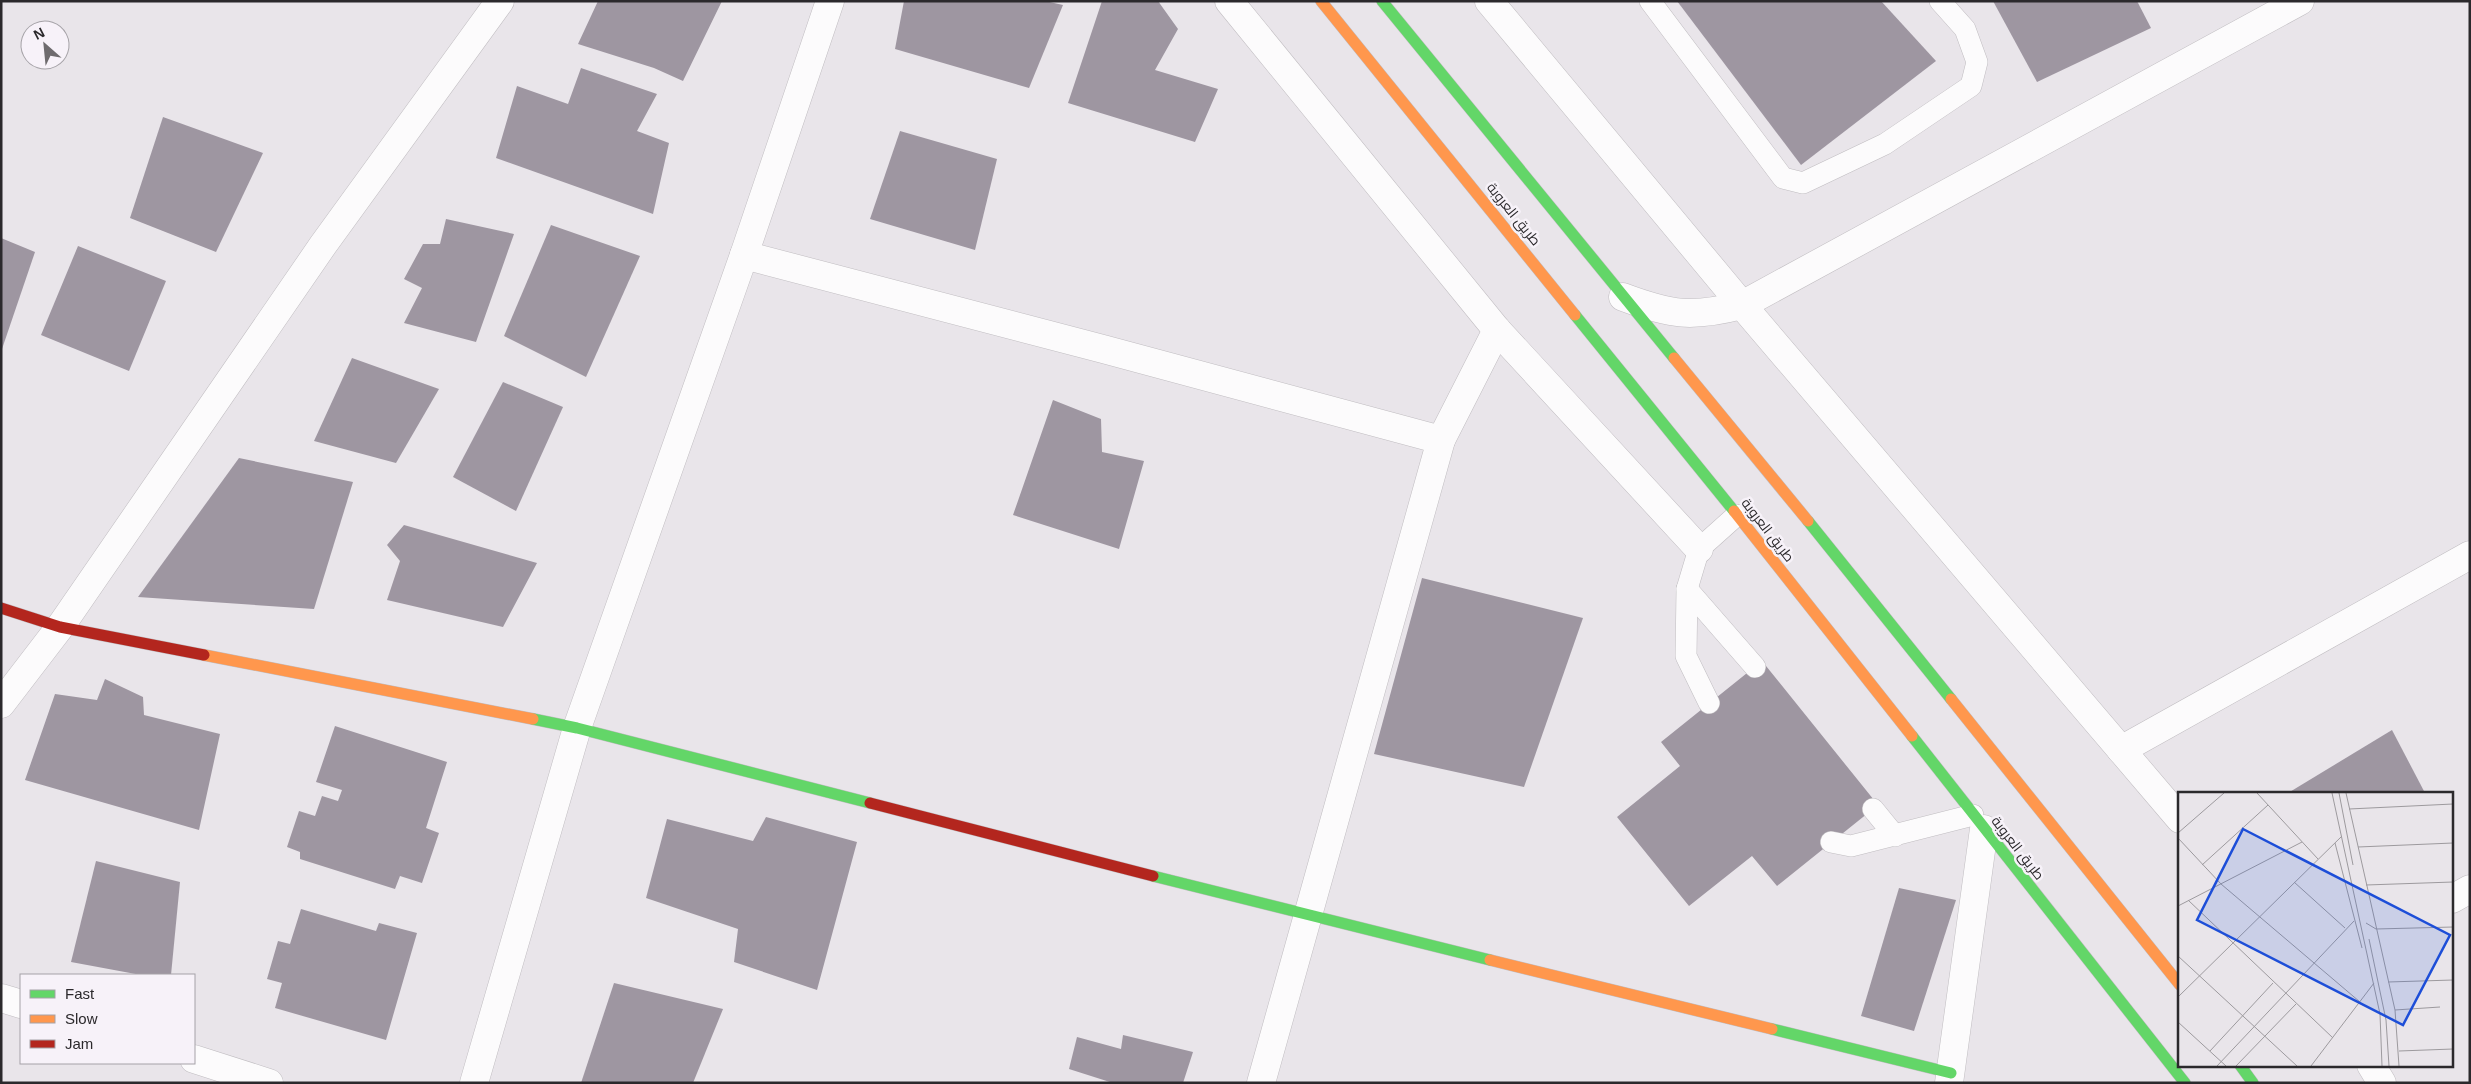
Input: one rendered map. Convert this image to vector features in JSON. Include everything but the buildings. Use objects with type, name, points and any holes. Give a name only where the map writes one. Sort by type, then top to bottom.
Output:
[{"type":"main road","name":"طريق العروبة","points":[[1321,1],[1737,515],[2185,1083]]},
{"type":"main road","points":[[1382,1],[1822,538],[2178,983]]},
{"type":"main road","points":[[1,608],[60,627],[577,728],[1306,916],[1950,1078]]},
{"type":"main road","points":[[2241,1066],[2253,1083]]},
{"type":"street","points":[[1,704],[60,627],[324,245],[500,1]]},
{"type":"street","points":[[474,1083],[577,728],[744,256],[830,1]]},
{"type":"street","points":[[1229,1],[1496,330],[1699,549]]},
{"type":"street","points":[[1489,1],[1742,304],[2178,817]]},
{"type":"street","points":[[1623,297],[1660,310],[1691,314],[1717,312],[1742,304],[2300,1]]},
{"type":"street","points":[[744,256],[1094,346],[1441,440]]},
{"type":"street","points":[[1261,1083],[1306,916],[1441,440],[1496,330]]},
{"type":"street","points":[[2121,750],[2470,555]]},
{"type":"street","points":[[1950,1078],[1978,822]]},
{"type":"street","points":[[2454,898],[2470,888]]},
{"type":"street","points":[[1,998],[20,1004]]},
{"type":"street","points":[[195,1059],[269,1083]]},
{"type":"street","points":[[2372,1066],[2382,1083]]},
{"type":"lane","points":[[1650,1],[1783,178],[1803,184],[1886,144],[1971,86],[1977,62],[1968,37],[1965,29],[1940,1]]},
{"type":"lane","points":[[1710,703],[1686,656],[1687,589],[1699,549],[1737,515]]},
{"type":"lane","points":[[1687,589],[1755,666]]},
{"type":"lane","points":[[1873,809],[1895,836]]},
{"type":"lane","points":[[1831,842],[1851,846],[1895,836],[1978,822]]},
{"type":"traffic: fast","points":[[1382,1],[1674,358]]},
{"type":"traffic: fast","points":[[1575,315],[1734,511]]},
{"type":"traffic: fast","points":[[1808,521],[1951,699]]},
{"type":"traffic: fast","points":[[533,719],[577,728],[870,803]]},
{"type":"traffic: fast","points":[[1912,736],[2185,1083]]},
{"type":"traffic: fast","points":[[1153,876],[1490,960]]},
{"type":"traffic: fast","points":[[1772,1029],[1951,1073]]},
{"type":"traffic: fast","points":[[2241,1066],[2253,1083]]},
{"type":"traffic: slow","points":[[1321,1],[1575,315]]},
{"type":"traffic: slow","points":[[1674,358],[1808,521]]},
{"type":"traffic: slow","points":[[1734,511],[1912,736]]},
{"type":"traffic: slow","points":[[204,655],[533,719]]},
{"type":"traffic: slow","points":[[1951,699],[2178,983]]},
{"type":"traffic: slow","points":[[1490,960],[1772,1029]]},
{"type":"traffic: jam","points":[[1,608],[60,627],[204,655]]},
{"type":"traffic: jam","points":[[870,803],[1153,876]]}]
